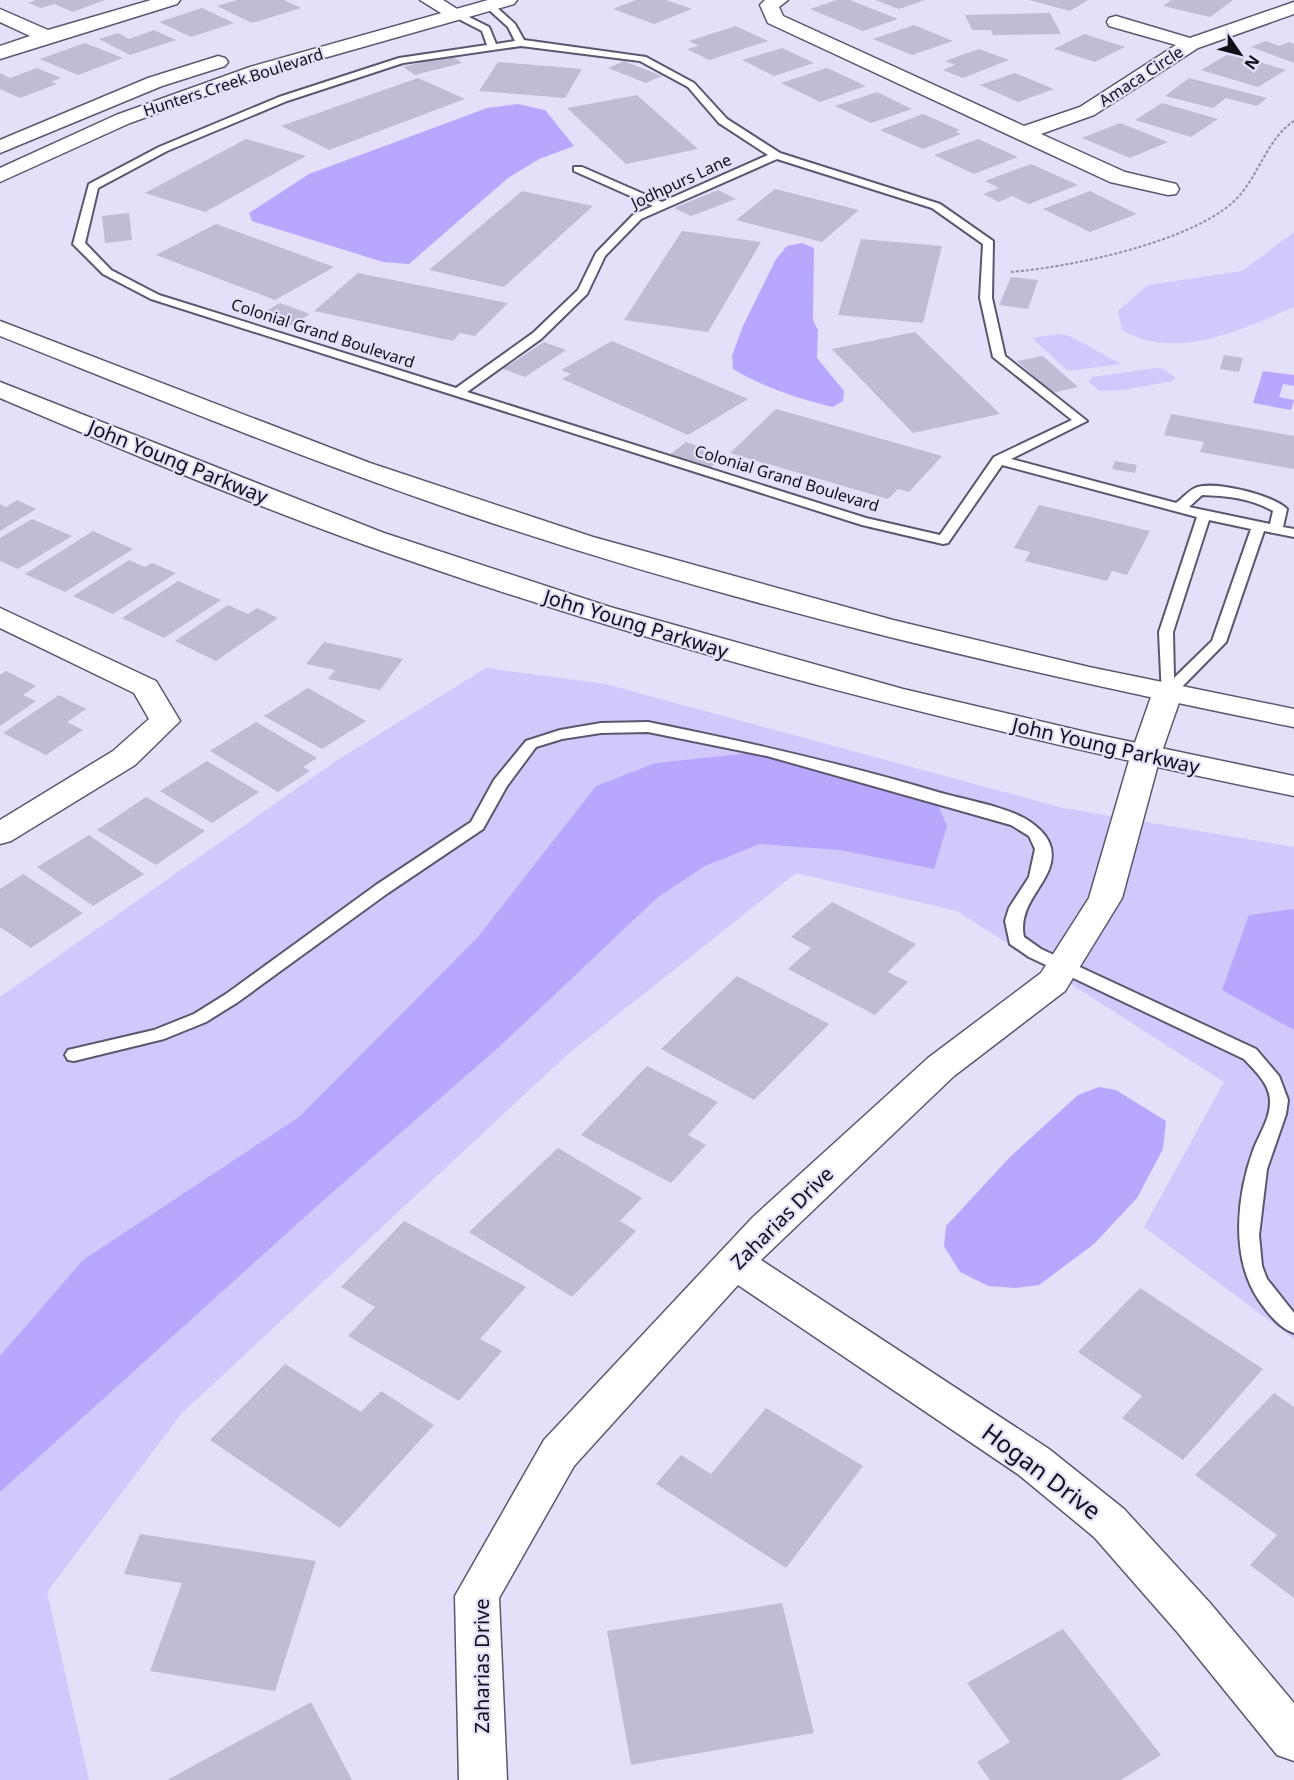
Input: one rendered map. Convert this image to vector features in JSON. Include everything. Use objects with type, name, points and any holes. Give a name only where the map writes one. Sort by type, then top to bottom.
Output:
[{"type":"main road","points":[[0,53],[47,36],[171,0]]},
{"type":"main road","points":[[407,6],[429,0],[456,14]]},
{"type":"main road","points":[[779,0],[769,5],[775,19],[1118,177],[1168,189]]},
{"type":"main road","name":"Hunters Creek Boulevard","points":[[0,176],[123,119],[256,71],[493,2]]},
{"type":"main road","name":"Amaca Circle","points":[[1024,133],[1087,111],[1191,44],[1294,8]]},
{"type":"main road","points":[[0,15],[47,36]]},
{"type":"main road","points":[[1116,21],[1191,44]]},
{"type":"main road","name":"Hunters Creek Boulevard","points":[[0,147],[155,82],[242,55]]},
{"type":"main road","points":[[0,327],[375,474],[590,545],[804,607],[1167,694],[1294,718]]},
{"type":"main road","name":"John Young Parkway","points":[[0,389],[206,475],[499,582],[770,665],[897,698],[1145,757],[1294,786]]},
{"type":"main road","points":[[0,617],[146,687],[165,721],[124,758],[0,834]]},
{"type":"main road","name":"Zaharias Drive","points":[[483,1780],[477,1596],[559,1453],[767,1228],[941,1067],[1053,982],[1105,898],[1145,757],[1167,694]]},
{"type":"main road","name":"Hogan Drive","points":[[735,1263],[1034,1462],[1109,1523],[1194,1618],[1294,1739]]},
{"type":"lane","points":[[493,2],[512,26],[521,43]]},
{"type":"lane","points":[[456,14],[486,29],[512,26]]},
{"type":"lane","points":[[486,29],[492,47]]},
{"type":"lane","name":"Colonial Grand Boulevard","points":[[521,43],[567,47],[643,59],[691,85],[723,121],[776,155],[936,206],[989,243],[986,298],[999,357],[1081,421],[999,460],[943,540],[862,521],[155,297],[107,272],[78,244],[93,186],[163,149],[282,99],[402,60],[492,47],[521,43]]},
{"type":"lane","name":"Jodhpurs Lane","points":[[456,394],[537,336],[584,292],[600,255],[637,217],[776,155]]},
{"type":"lane","points":[[578,169],[662,206]]},
{"type":"lane","points":[[999,460],[1204,515],[1294,532]]},
{"type":"lane","points":[[1179,508],[1199,491],[1237,492],[1263,499],[1280,509],[1276,529]]},
{"type":"lane","points":[[1167,694],[1166,632],[1204,515]]},
{"type":"lane","points":[[1167,694],[1219,642],[1258,526]]},
{"type":"lane","points":[[74,1055],[158,1035],[200,1018],[216,1008],[477,825],[500,784],[531,744],[560,735],[601,728],[648,727],[768,751],[907,788],[1017,821],[1035,833],[1043,849],[1041,867],[1034,883],[1014,911],[1012,926],[1016,940],[1062,966],[1250,1054],[1270,1074],[1279,1099],[1275,1121],[1261,1156],[1252,1201],[1250,1245],[1256,1277],[1273,1306],[1294,1325]]},
{"type":"path","points":[[987,272],[1052,269],[1190,228],[1231,204],[1282,129],[1294,121]]},
{"type":"shaded area","points":[[518,104],[545,110],[574,146],[539,159],[508,178],[409,264],[383,262],[252,221],[249,213],[309,174],[487,108]]},
{"type":"shaded area","points":[[1294,232],[1294,307],[1231,332],[1186,343],[1164,343],[1143,339],[1122,330],[1118,311],[1148,285],[1242,271]]},
{"type":"shaded area","points":[[802,243],[814,248],[813,320],[818,330],[817,358],[844,391],[843,401],[833,407],[782,392],[733,369],[732,356],[742,328],[776,259],[787,246]]},
{"type":"shaded area","points":[[1059,334],[1070,336],[1121,364],[1068,371],[1032,338]]},
{"type":"shaded area","points":[[1163,369],[1175,377],[1173,381],[1123,390],[1099,391],[1089,382],[1092,377]]},
{"type":"shaded area","points":[[1263,371],[1294,375],[1294,386],[1283,384],[1279,397],[1294,400],[1291,410],[1253,403]]},
{"type":"shaded area","points":[[486,668],[605,684],[1063,808],[1294,847],[1294,1339],[1144,1227],[1224,1082],[957,911],[796,873],[568,1054],[182,1413],[47,1592],[89,1780],[0,1780],[0,997],[336,761]]},
{"type":"shaded area","points":[[760,752],[855,776],[938,805],[947,826],[934,869],[840,850],[760,844],[705,866],[658,897],[499,1047],[327,1197],[0,1492],[0,1356],[83,1260],[299,1117],[478,937],[596,786],[656,763]]},
{"type":"shaded area","points":[[1294,909],[1294,1030],[1222,990],[1249,915]]},
{"type":"shaded area","points":[[1099,1087],[1116,1090],[1166,1121],[1163,1149],[1137,1198],[1094,1244],[1039,1285],[1016,1288],[988,1286],[960,1272],[944,1246],[946,1226],[1010,1157],[1078,1095]]},
{"type":"building","points":[[36,0],[105,0],[73,12],[54,4],[41,8],[28,3]]},
{"type":"building","points":[[237,0],[284,0],[301,8],[252,23],[217,6]]},
{"type":"building","points":[[636,0],[666,0],[692,9],[654,24],[613,9]]},
{"type":"building","points":[[837,0],[850,0],[898,19],[863,31],[810,9]]},
{"type":"building","points":[[875,0],[925,0],[899,9]]},
{"type":"building","points":[[1029,0],[1088,0],[1070,11]]},
{"type":"building","points":[[1171,0],[1233,0],[1210,17],[1163,6]]},
{"type":"building","points":[[202,8],[234,23],[191,37],[159,22]]},
{"type":"building","points":[[1050,13],[1061,34],[993,35],[991,30],[972,30],[965,15]]},
{"type":"building","points":[[914,25],[953,41],[912,55],[873,39]]},
{"type":"building","points":[[736,26],[768,41],[709,60],[687,49],[699,46],[689,41]]},
{"type":"building","points":[[154,30],[176,40],[130,55],[99,39],[118,33],[129,39]]},
{"type":"building","points":[[1084,34],[1125,47],[1095,62],[1054,49]]},
{"type":"building","points":[[1266,41],[1279,46],[1289,42],[1294,44],[1294,63],[1251,47]]},
{"type":"building","points":[[85,43],[123,58],[78,75],[40,59]]},
{"type":"building","points":[[782,48],[814,63],[774,76],[742,60]]},
{"type":"building","points":[[979,49],[1009,60],[963,78],[943,70],[955,65],[945,61]]},
{"type":"building","points":[[1230,53],[1286,70],[1258,87],[1201,70]]},
{"type":"building","points":[[451,55],[462,63],[415,75],[403,67]]},
{"type":"building","points":[[624,61],[662,76],[646,83],[608,68]]},
{"type":"building","points":[[498,62],[582,69],[565,98],[479,91]]},
{"type":"building","points":[[37,68],[61,78],[51,82],[57,84],[20,98],[0,89],[0,73],[10,78]]},
{"type":"building","points":[[827,68],[866,86],[820,102],[781,83]]},
{"type":"building","points":[[1015,73],[1054,89],[1018,102],[980,85]]},
{"type":"building","points":[[418,78],[465,99],[329,150],[281,126]]},
{"type":"building","points":[[1189,78],[1267,98],[1257,106],[1226,98],[1213,108],[1165,96]]},
{"type":"building","points":[[877,92],[912,109],[871,123],[835,106]]},
{"type":"building","points":[[637,95],[698,149],[626,164],[567,108]]},
{"type":"building","points":[[1162,103],[1218,119],[1191,137],[1135,120]]},
{"type":"building","points":[[923,114],[960,130],[956,132],[961,134],[923,149],[880,130]]},
{"type":"building","points":[[1120,123],[1168,142],[1130,158],[1082,138]]},
{"type":"building","points":[[246,139],[306,156],[205,212],[145,193]]},
{"type":"building","points":[[978,139],[1018,157],[974,174],[934,155]]},
{"type":"building","points":[[1031,164],[1078,185],[1029,204],[1012,196],[999,202],[983,194],[999,188],[985,181]]},
{"type":"building","points":[[775,189],[859,210],[822,242],[736,220]]},
{"type":"building","points":[[718,190],[736,199],[691,216],[674,208]]},
{"type":"building","points":[[522,191],[593,206],[504,287],[429,270]]},
{"type":"building","points":[[1090,191],[1137,214],[1090,232],[1043,209]]},
{"type":"building","points":[[129,213],[132,240],[105,243],[102,216]]},
{"type":"building","points":[[216,224],[334,267],[275,300],[156,255]]},
{"type":"building","points":[[682,231],[761,242],[708,332],[624,320]]},
{"type":"building","points":[[861,239],[942,246],[923,323],[838,315]]},
{"type":"building","points":[[358,273],[508,303],[475,336],[460,333],[453,341],[314,311]]},
{"type":"building","points":[[1011,277],[1038,280],[1028,309],[999,305]]},
{"type":"building","points":[[280,303],[310,314],[289,326],[259,315]]},
{"type":"building","points":[[915,332],[1000,414],[913,433],[832,349]]},
{"type":"building","points":[[612,341],[748,399],[688,435],[562,379],[571,374],[561,370]]},
{"type":"building","points":[[544,342],[566,350],[525,377],[503,369]]},
{"type":"building","points":[[1224,355],[1243,358],[1239,372],[1220,369]]},
{"type":"building","points":[[1043,356],[1078,387],[1052,393],[1017,361]]},
{"type":"building","points":[[776,409],[942,456],[909,492],[898,489],[888,499],[730,453]]},
{"type":"building","points":[[1171,414],[1294,436],[1294,469],[1200,452],[1204,442],[1164,435]]},
{"type":"building","points":[[686,442],[725,456],[707,470],[668,456]]},
{"type":"building","points":[[1115,461],[1137,465],[1135,473],[1112,469]]},
{"type":"building","points":[[17,500],[36,509],[0,531],[0,504],[6,507]]},
{"type":"building","points":[[1039,505],[1150,531],[1127,575],[1112,571],[1107,581],[1025,561],[1030,552],[1014,548]]},
{"type":"building","points":[[32,519],[72,536],[18,569],[0,561],[0,538]]},
{"type":"building","points":[[93,531],[133,549],[65,592],[25,574]]},
{"type":"building","points":[[129,560],[145,567],[152,563],[176,573],[113,614],[73,596]]},
{"type":"building","points":[[178,581],[221,600],[164,638],[122,618]]},
{"type":"building","points":[[228,605],[248,614],[257,608],[278,618],[216,661],[175,641]]},
{"type":"building","points":[[324,642],[403,659],[380,690],[328,679],[335,670],[306,664]]},
{"type":"building","points":[[6,671],[36,686],[23,695],[36,701],[0,726],[0,675]]},
{"type":"building","points":[[308,688],[366,721],[322,749],[264,716]]},
{"type":"building","points":[[59,695],[86,709],[67,722],[83,730],[46,755],[3,733]]},
{"type":"building","points":[[256,722],[317,758],[303,767],[310,771],[278,792],[210,751]]},
{"type":"building","points":[[207,761],[259,792],[212,823],[160,791]]},
{"type":"building","points":[[146,797],[205,831],[156,865],[97,830]]},
{"type":"building","points":[[89,835],[144,874],[93,906],[37,867]]},
{"type":"building","points":[[23,874],[83,913],[31,948],[0,927],[0,889]]},
{"type":"building","points":[[832,902],[916,944],[888,972],[908,982],[875,1015],[788,969],[811,948],[791,937]]},
{"type":"building","points":[[737,976],[829,1024],[754,1100],[661,1049]]},
{"type":"building","points":[[647,1066],[718,1102],[688,1135],[706,1145],[671,1183],[581,1135]]},
{"type":"building","points":[[558,1148],[642,1198],[620,1221],[636,1231],[572,1297],[469,1232]]},
{"type":"building","points":[[404,1221],[526,1287],[480,1339],[502,1351],[459,1401],[348,1336],[375,1307],[341,1287]]},
{"type":"building","points":[[1140,1288],[1263,1369],[1183,1460],[1122,1418],[1142,1396],[1078,1352]]},
{"type":"building","points":[[285,1364],[361,1412],[381,1391],[434,1425],[340,1528],[210,1440]]},
{"type":"building","points":[[1274,1393],[1294,1407],[1294,1598],[1250,1565],[1277,1535],[1195,1475]]},
{"type":"building","points":[[766,1408],[863,1466],[786,1568],[656,1484],[681,1455],[711,1474]]},
{"type":"building","points":[[140,1534],[316,1561],[275,1691],[150,1671],[182,1583],[124,1574]]},
{"type":"building","points":[[782,1603],[814,1733],[631,1765],[607,1631]]},
{"type":"building","points":[[1063,1629],[1161,1755],[1121,1780],[990,1780],[977,1762],[1010,1742],[967,1683]]},
{"type":"building","points":[[311,1702],[352,1780],[167,1780]]}]
